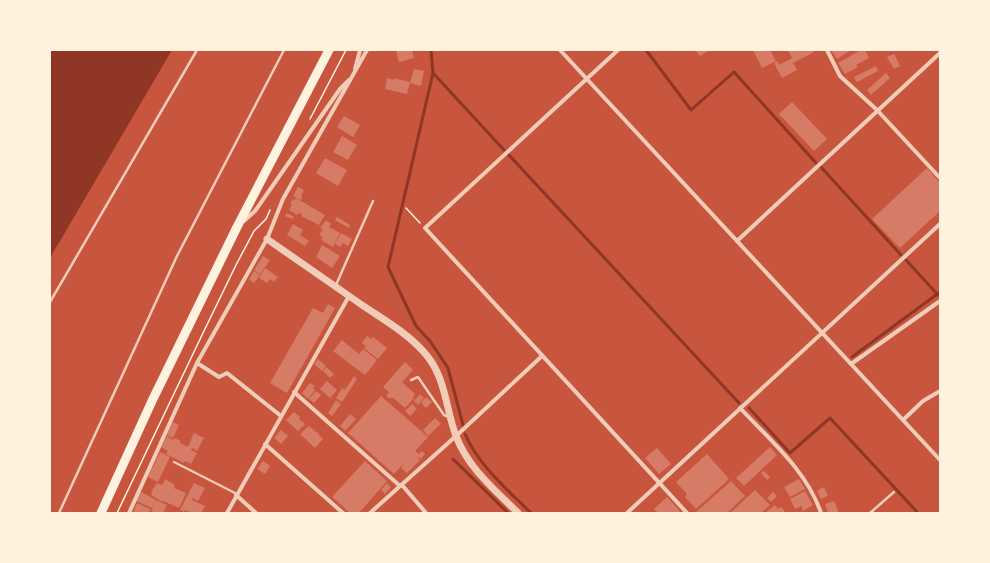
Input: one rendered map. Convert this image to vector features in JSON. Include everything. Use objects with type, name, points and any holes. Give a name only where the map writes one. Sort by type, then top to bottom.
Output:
[{"type":"main road","points":[[101,513],[152,401],[237,227],[329,50]]},
{"type":"street","points":[[237,227],[255,211],[340,89],[354,74],[360,50]]},
{"type":"street","points":[[129,513],[197,363],[267,239],[283,199],[367,50]]},
{"type":"street","points":[[560,50],[940,460]]},
{"type":"street","points":[[618,50],[424,228],[687,513]]},
{"type":"street","points":[[827,50],[840,76],[878,110],[940,178]]},
{"type":"street","points":[[737,241],[940,53]]},
{"type":"street","points":[[627,513],[940,224]]},
{"type":"street","points":[[267,239],[414,342],[428,358],[442,381],[456,436],[472,465],[518,513]]},
{"type":"street","points":[[227,513],[236,494],[349,296]]},
{"type":"street","points":[[851,364],[940,301]]},
{"type":"street","points":[[370,513],[542,356]]},
{"type":"street","points":[[197,363],[219,377],[227,373],[281,416]]},
{"type":"street","points":[[903,420],[922,401],[940,391]]},
{"type":"street","points":[[294,392],[401,486],[426,513]]},
{"type":"street","points":[[740,408],[803,478],[819,505],[821,513]]},
{"type":"street","points":[[265,444],[343,513]]},
{"type":"street","points":[[236,494],[256,513]]},
{"type":"lane","points":[[50,302],[197,50]]},
{"type":"lane","points":[[59,513],[177,256],[284,50]]},
{"type":"lane","points":[[335,286],[373,202]]},
{"type":"lane","points":[[411,380],[418,377],[444,415],[451,418]]},
{"type":"lane","points":[[174,462],[236,494]]},
{"type":"lane","points":[[870,513],[894,492]]},
{"type":"path","points":[[309,120],[346,50]]},
{"type":"path","points":[[117,513],[202,333],[254,231],[266,219],[273,206]]},
{"type":"path","points":[[406,208],[424,228]]},
{"type":"shaded area","points":[[50,50],[172,50],[50,258]]},
{"type":"building","points":[[396,50],[412,50],[414,58],[399,62]]},
{"type":"building","points":[[695,50],[709,50],[700,56]]},
{"type":"building","points":[[753,50],[770,50],[776,61],[762,68]]},
{"type":"building","points":[[788,50],[813,50],[814,52],[793,63],[797,70],[782,78],[774,63],[778,61],[779,65],[792,58]]},
{"type":"building","points":[[831,50],[851,50],[837,59]]},
{"type":"building","points":[[861,50],[865,50],[869,58],[856,65],[858,67],[845,74],[838,63]]},
{"type":"building","points":[[894,54],[900,66],[894,69],[887,57]]},
{"type":"building","points":[[876,66],[878,71],[857,82],[854,77]]},
{"type":"building","points":[[414,69],[424,71],[421,86],[410,83]]},
{"type":"building","points":[[886,73],[890,78],[871,95],[867,90]]},
{"type":"building","points":[[387,78],[410,82],[407,94],[385,89]]},
{"type":"building","points":[[792,102],[827,139],[814,151],[779,114]]},
{"type":"building","points":[[344,116],[360,125],[353,137],[337,127]]},
{"type":"building","points":[[342,136],[357,145],[348,160],[333,152]]},
{"type":"building","points":[[325,158],[347,170],[338,186],[316,173]]},
{"type":"building","points":[[927,168],[940,183],[940,211],[900,248],[872,219]]},
{"type":"building","points":[[298,187],[304,190],[301,200],[293,196]]},
{"type":"building","points":[[296,198],[325,215],[319,225],[301,216],[302,214],[299,213],[297,215],[289,210],[292,205],[290,204],[293,199],[295,200]]},
{"type":"building","points":[[287,213],[294,217],[292,219],[285,216]]},
{"type":"building","points":[[337,217],[350,225],[349,228],[335,220]]},
{"type":"building","points":[[326,220],[331,224],[329,227],[340,233],[333,247],[321,240],[323,237],[319,235],[323,229],[320,228]]},
{"type":"building","points":[[293,224],[303,230],[300,235],[309,241],[305,246],[287,235]]},
{"type":"building","points":[[341,233],[352,239],[348,246],[343,243],[340,247],[335,244]]},
{"type":"building","points":[[322,245],[340,256],[332,268],[316,257]]},
{"type":"building","points":[[263,256],[270,260],[260,274],[254,270]]},
{"type":"building","points":[[265,268],[278,277],[274,282],[270,279],[267,283],[259,278]]},
{"type":"building","points":[[254,271],[260,275],[254,283],[249,279]]},
{"type":"building","points":[[328,304],[335,308],[287,393],[270,383],[313,308],[323,313]]},
{"type":"building","points":[[367,336],[371,339],[373,337],[387,348],[378,359],[364,348],[366,346],[362,343]]},
{"type":"building","points":[[342,340],[353,349],[345,360],[333,351]]},
{"type":"building","points":[[353,349],[359,354],[363,349],[377,360],[365,375],[345,360]]},
{"type":"building","points":[[318,359],[326,366],[322,371],[314,364]]},
{"type":"building","points":[[405,362],[413,370],[402,382],[415,394],[413,397],[414,398],[405,408],[392,397],[390,399],[386,396],[389,392],[383,387]]},
{"type":"building","points":[[326,367],[334,374],[330,378],[323,371]]},
{"type":"building","points":[[354,376],[357,379],[342,402],[336,398],[342,388],[345,390]]},
{"type":"building","points":[[327,381],[337,390],[330,398],[320,389]]},
{"type":"building","points":[[310,383],[315,386],[313,388],[315,390],[308,399],[302,393]]},
{"type":"building","points":[[316,391],[321,395],[314,403],[309,399]]},
{"type":"building","points":[[420,394],[424,398],[418,405],[414,401]]},
{"type":"building","points":[[381,396],[428,437],[415,451],[419,454],[422,451],[425,454],[421,459],[417,456],[420,460],[407,473],[401,468],[403,464],[394,474],[348,433]]},
{"type":"building","points":[[426,397],[432,402],[426,408],[421,403]]},
{"type":"building","points":[[336,400],[341,404],[332,416],[328,413]]},
{"type":"building","points":[[412,404],[417,409],[410,416],[405,411]]},
{"type":"building","points":[[294,412],[305,424],[298,431],[286,420]]},
{"type":"building","points":[[350,414],[356,419],[345,431],[340,426]]},
{"type":"building","points":[[435,418],[441,424],[428,436],[423,430]]},
{"type":"building","points":[[173,422],[179,425],[173,438],[167,435]]},
{"type":"building","points":[[309,426],[323,439],[315,448],[300,434]]},
{"type":"building","points":[[281,430],[288,436],[281,444],[274,438]]},
{"type":"building","points":[[194,433],[204,438],[197,451],[192,448],[191,450],[197,453],[191,464],[185,461],[184,463],[166,454],[168,451],[161,447],[167,436],[173,440],[174,438],[181,441],[180,443],[188,447]]},
{"type":"building","points":[[770,447],[777,455],[744,486],[736,478]]},
{"type":"building","points":[[657,448],[671,464],[659,474],[645,458]]},
{"type":"building","points":[[160,452],[170,457],[158,482],[148,477]]},
{"type":"building","points":[[707,454],[729,479],[696,509],[685,497],[687,494],[676,482]]},
{"type":"building","points":[[263,461],[270,466],[265,474],[257,469]]},
{"type":"building","points":[[365,461],[387,481],[359,513],[350,513],[332,497]]},
{"type":"building","points":[[764,471],[770,477],[767,480],[761,473]]},
{"type":"building","points":[[165,479],[175,485],[174,488],[186,493],[179,508],[163,501],[162,502],[151,495],[153,488],[157,483],[162,485]]},
{"type":"building","points":[[799,479],[805,489],[790,497],[784,487]]},
{"type":"building","points":[[731,481],[745,496],[727,513],[695,513]]},
{"type":"building","points":[[194,483],[205,488],[198,501],[192,498],[192,500],[205,506],[201,513],[192,513],[185,510],[184,512],[180,510]]},
{"type":"building","points":[[387,483],[391,487],[385,494],[381,490]]},
{"type":"building","points":[[824,487],[828,496],[821,499],[817,491]]},
{"type":"building","points":[[755,490],[770,505],[761,513],[730,513]]},
{"type":"building","points":[[805,491],[813,505],[803,511],[801,506],[795,509],[790,499]]},
{"type":"building","points":[[141,492],[156,500],[152,508],[136,501]]},
{"type":"building","points":[[773,492],[777,496],[771,502],[767,498]]},
{"type":"building","points":[[667,497],[680,511],[678,513],[658,513],[654,509]]},
{"type":"building","points":[[156,500],[167,505],[163,513],[151,511]]},
{"type":"building","points":[[834,501],[839,513],[828,513],[825,504]]},
{"type":"building","points":[[137,503],[150,509],[149,513],[133,513]]},
{"type":"building","points":[[775,505],[778,509],[781,507],[786,513],[765,513]]},
{"type":"waterway","points":[[431,50],[433,73],[388,267],[416,326],[430,341],[448,368],[463,425]]},
{"type":"waterway","points":[[646,50],[691,110],[734,72],[816,163]]},
{"type":"waterway","points":[[433,73],[504,150]]},
{"type":"waterway","points":[[509,155],[739,403]]},
{"type":"waterway","points":[[821,167],[901,255]]},
{"type":"waterway","points":[[906,260],[938,295]]},
{"type":"waterway","points":[[852,357],[940,292]]},
{"type":"waterway","points":[[749,408],[790,453],[830,418],[918,513]]},
{"type":"waterway","points":[[465,434],[471,446],[486,467],[531,513]]},
{"type":"waterway","points":[[453,459],[508,513]]}]
